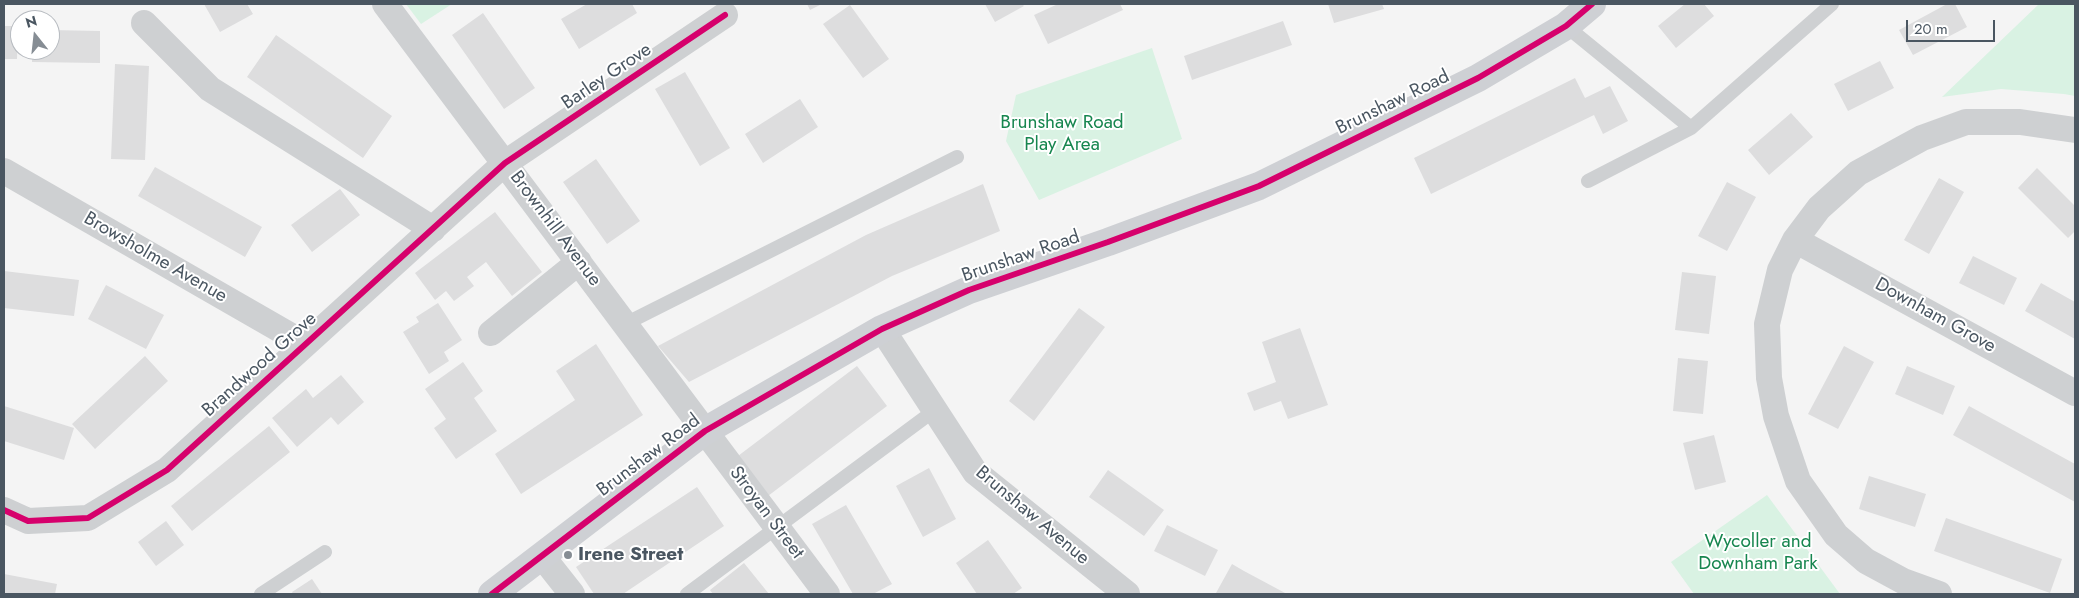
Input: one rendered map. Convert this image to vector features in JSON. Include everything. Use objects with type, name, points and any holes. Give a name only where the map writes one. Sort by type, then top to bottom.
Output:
[{"type":"street","name":"Brownhill Avenue","points":[[385,4],[705,431]]},
{"type":"street","name":"Brunshaw Road","points":[[492,594],[705,431],[882,328],[969,290],[1108,242],[1259,186],[1478,78],[1566,26],[1592,4]]},
{"type":"street","name":"Barley Grove","points":[[505,163],[725,15]]},
{"type":"street","points":[[144,23],[210,90],[433,229]]},
{"type":"street","points":[[1938,594],[1903,581],[1866,561],[1836,535],[1798,481],[1776,416],[1769,378],[1767,324],[1780,270],[1795,240],[1819,208],[1858,173],[1922,138],[1966,122],[2020,122],[2075,130]]},
{"type":"street","name":"Brandwood Grove","points":[[4,510],[28,520],[88,518],[167,470],[505,163]]},
{"type":"street","name":"Browsholme Avenue","points":[[4,171],[305,344]]},
{"type":"street","name":"Downham Grove","points":[[1795,240],[2075,393]]},
{"type":"street","points":[[490,333],[579,262]]},
{"type":"street","name":"Brunshaw Avenue","points":[[882,328],[975,472],[1127,594]]},
{"type":"street","name":"Stroyan Street","points":[[705,431],[827,594]]},
{"type":"street","points":[[542,556],[572,594]]},
{"type":"lane","points":[[1588,181],[1691,128],[1832,4]]},
{"type":"lane","points":[[1566,26],[1691,128]]},
{"type":"lane","points":[[625,324],[957,157]]},
{"type":"lane","points":[[694,592],[776,527],[935,410]]},
{"type":"lane","points":[[261,594],[325,552]]},
{"type":"green space","points":[[406,4],[452,4],[421,24]]},
{"type":"green space","points":[[2039,4],[2075,4],[2075,96],[2001,89],[1942,97]]},
{"type":"green space","name":"Brunshaw Road Play Area","points":[[1152,48],[1182,139],[1039,200],[1006,141],[1016,95]]},
{"type":"green space","name":"Wycoller and Downham Park","points":[[1767,495],[1840,594],[1694,594],[1671,562]]},
{"type":"building","points":[[204,4],[247,4],[253,14],[220,32]]},
{"type":"building","points":[[587,4],[632,4],[637,13],[579,49],[561,19]]},
{"type":"building","points":[[807,4],[822,4],[810,10]]},
{"type":"building","points":[[985,4],[1022,4],[1024,6],[995,22]]},
{"type":"building","points":[[1058,4],[1120,4],[1123,10],[1048,44],[1034,15]]},
{"type":"building","points":[[1328,4],[1382,4],[1384,9],[1334,23]]},
{"type":"building","points":[[1685,4],[1704,4],[1714,16],[1676,48],[1658,26]]},
{"type":"building","points":[[1947,4],[1955,4],[1967,27],[1913,55],[1899,30]]},
{"type":"building","points":[[850,5],[889,59],[863,78],[823,24]]},
{"type":"building","points":[[483,13],[535,88],[504,109],[452,35]]},
{"type":"building","points":[[1283,21],[1292,45],[1192,80],[1184,56]]},
{"type":"building","points":[[4,26],[10,26],[10,59],[4,59]]},
{"type":"building","points":[[60,30],[100,31],[100,63],[32,62],[32,60],[60,60]]},
{"type":"building","points":[[276,35],[392,116],[363,158],[247,77]]},
{"type":"building","points":[[1880,61],[1894,88],[1848,111],[1834,84]]},
{"type":"building","points":[[115,64],[149,66],[145,160],[111,159]]},
{"type":"building","points":[[685,72],[730,148],[700,166],[655,89]]},
{"type":"building","points":[[1575,78],[1585,98],[1610,86],[1628,121],[1603,134],[1594,115],[1431,194],[1414,158]]},
{"type":"building","points":[[800,99],[818,127],[763,163],[745,134]]},
{"type":"building","points":[[1791,113],[1813,137],[1769,175],[1748,150]]},
{"type":"building","points":[[596,159],[640,221],[607,244],[563,182]]},
{"type":"building","points":[[155,167],[262,227],[245,257],[138,196]]},
{"type":"building","points":[[2037,168],[2075,206],[2075,231],[2068,238],[2018,188]]},
{"type":"building","points":[[1939,178],[1964,192],[1929,254],[1904,240]]},
{"type":"building","points":[[1727,182],[1756,197],[1727,251],[1698,236]]},
{"type":"building","points":[[983,184],[1000,231],[892,276],[689,382],[658,346],[866,235]]},
{"type":"building","points":[[340,189],[360,215],[312,252],[291,225]]},
{"type":"building","points":[[495,212],[542,272],[512,296],[486,262],[467,277],[474,286],[454,301],[446,291],[435,300],[415,273]]},
{"type":"building","points":[[1973,256],[2017,278],[2004,305],[1959,283]]},
{"type":"building","points":[[4,271],[79,280],[74,316],[4,308]]},
{"type":"building","points":[[1682,272],[1716,276],[1709,334],[1675,330]]},
{"type":"building","points":[[2041,283],[2075,302],[2075,339],[2025,311]]},
{"type":"building","points":[[106,285],[164,315],[146,349],[88,319]]},
{"type":"building","points":[[438,303],[462,340],[444,352],[449,361],[429,374],[403,332],[419,322],[416,317]]},
{"type":"building","points":[[1079,308],[1105,327],[1034,421],[1009,401]]},
{"type":"building","points":[[1300,328],[1328,405],[1288,419],[1281,401],[1254,411],[1247,393],[1276,382],[1262,342]]},
{"type":"building","points":[[596,344],[643,415],[521,494],[495,454],[575,400],[556,371]]},
{"type":"building","points":[[1844,346],[1874,362],[1838,429],[1808,414]]},
{"type":"building","points":[[145,356],[168,381],[95,449],[72,424]]},
{"type":"building","points":[[1678,358],[1708,361],[1703,414],[1673,411]]},
{"type":"building","points":[[463,362],[483,391],[474,398],[497,431],[456,459],[434,428],[446,419],[425,389]]},
{"type":"building","points":[[857,366],[887,406],[764,499],[734,459]]},
{"type":"building","points":[[1907,366],[1955,386],[1943,415],[1895,394]]},
{"type":"building","points":[[341,375],[364,402],[338,425],[331,417],[297,447],[272,418],[306,389],[313,398]]},
{"type":"building","points":[[4,406],[74,428],[64,460],[4,441]]},
{"type":"building","points":[[1969,406],[2075,464],[2075,502],[1953,435]]},
{"type":"building","points":[[269,426],[290,452],[192,531],[171,506]]},
{"type":"building","points":[[1714,435],[1726,482],[1695,490],[1683,443]]},
{"type":"building","points":[[929,468],[956,519],[923,537],[896,486]]},
{"type":"building","points":[[1108,470],[1164,510],[1144,536],[1089,497]]},
{"type":"building","points":[[1869,476],[1926,494],[1915,527],[1859,509]]},
{"type":"building","points":[[697,487],[724,526],[623,594],[594,594],[576,567]]},
{"type":"building","points":[[846,505],[892,584],[873,594],[853,594],[812,524]]},
{"type":"building","points":[[1946,518],[2062,559],[2050,593],[1934,551]]},
{"type":"building","points":[[166,521],[184,545],[156,566],[138,542]]},
{"type":"building","points":[[1167,525],[1218,550],[1205,576],[1154,551]]},
{"type":"building","points":[[988,540],[1022,588],[1013,594],[977,594],[956,563]]},
{"type":"building","points":[[744,563],[769,594],[713,594],[710,590]]},
{"type":"building","points":[[1232,564],[1244,571],[1287,594],[1216,593]]},
{"type":"building","points":[[4,574],[57,584],[55,594],[4,594]]},
{"type":"building","points":[[312,579],[322,594],[293,594],[292,592]]},
{"type":"cycle path","points":[[492,594],[705,431],[882,329],[969,290],[1108,242],[1259,186],[1478,78],[1566,26],[1592,4]]},
{"type":"cycle path","points":[[4,510],[28,521],[88,518],[167,470],[505,163],[725,15]]},
{"type":"place","name":"Irene Street","points":[[568,555]]}]
